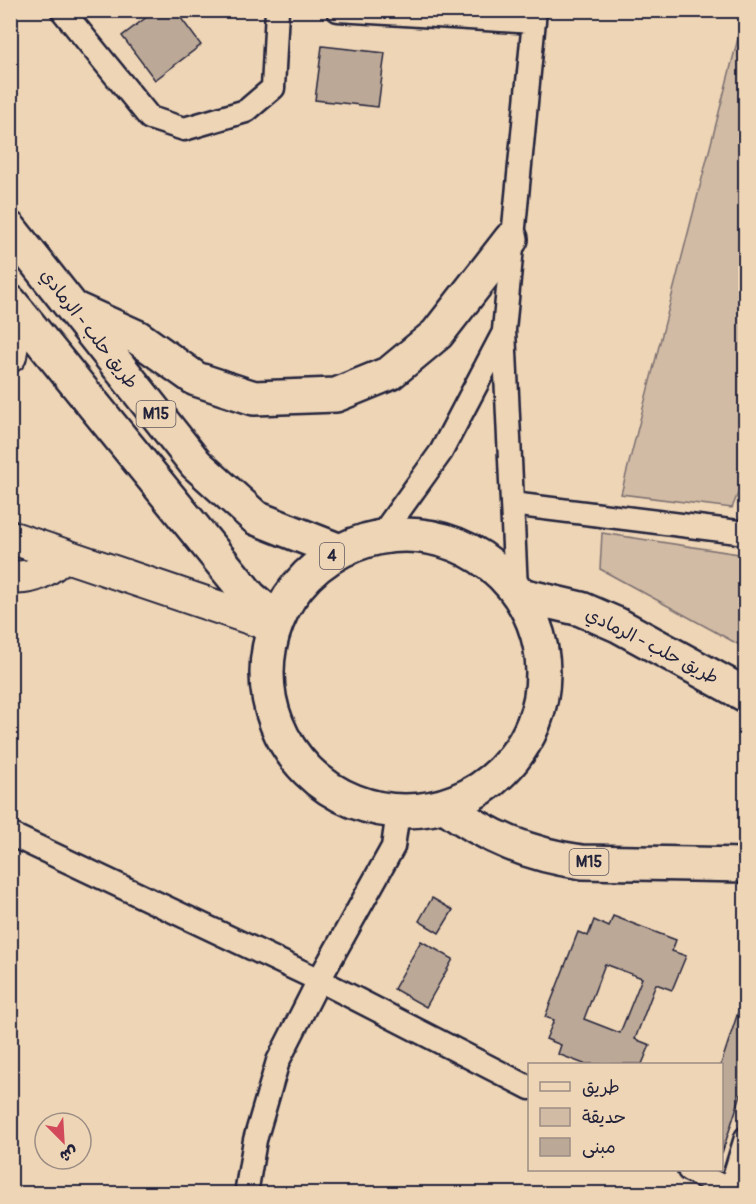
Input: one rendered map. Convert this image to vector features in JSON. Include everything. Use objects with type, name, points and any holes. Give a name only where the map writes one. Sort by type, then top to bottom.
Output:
[{"type":"highway","name":"طريق حلب - الرمادي","points":[[10,229],[195,464],[256,518],[340,551]]},
{"type":"highway","points":[[75,309],[137,337],[195,379],[254,398],[336,395],[390,373],[437,334],[511,239]]},
{"type":"highway","name":"M15","points":[[14,306],[250,597],[276,623]]},
{"type":"highway","name":"4","points":[[418,535],[455,544],[489,562],[518,592],[537,629],[544,665],[541,702],[529,736],[507,767],[479,791],[445,806],[398,812],[362,805],[328,789],[301,765],[285,742],[268,699],[266,662],[276,623],[292,592],[306,577],[340,551],[380,537],[418,535]]},
{"type":"highway","name":"طريق حلب - الرمادي","points":[[518,592],[581,609],[618,625],[746,695]]},
{"type":"highway","name":"M15","points":[[445,806],[465,821],[502,841],[557,859],[582,862],[746,865]]},
{"type":"main road","points":[[10,356],[14,306]]},
{"type":"main road","points":[[10,537],[276,623]]},
{"type":"main road","points":[[10,577],[28,577],[42,572],[64,555]]},
{"type":"street","points":[[62,10],[150,118],[184,129],[246,111],[273,88],[277,10]]},
{"type":"street","points":[[338,10],[534,16],[504,330],[518,592]]},
{"type":"street","points":[[380,537],[441,452],[504,330]]},
{"type":"street","points":[[512,504],[746,533]]},
{"type":"street","points":[[246,1194],[255,1140],[278,1061],[393,847],[398,812]]},
{"type":"street","points":[[10,834],[320,980],[528,1087]]},
{"type":"street","points":[[691,1171],[734,1192],[746,1138]]},
{"type":"green space","points":[[745,11],[745,476],[732,508],[621,494]]},
{"type":"green space","points":[[602,533],[745,555],[745,648],[600,569]]},
{"type":"building","points":[[156,10],[175,10],[201,45],[155,80],[122,36]]},
{"type":"building","points":[[322,46],[385,53],[378,107],[315,100]]},
{"type":"building","points":[[432,898],[453,910],[439,933],[419,921]]},
{"type":"building","points":[[613,916],[676,940],[672,951],[686,956],[672,990],[656,984],[635,1039],[650,1045],[642,1063],[581,1063],[558,1054],[561,1045],[546,1039],[554,1020],[545,1017],[578,932],[588,936],[594,920],[609,927]],"holes":[[[605,964],[642,978],[620,1033],[584,1019]]]},
{"type":"building","points":[[421,941],[453,959],[426,1007],[394,989]]},
{"type":"building","points":[[746,988],[746,1079],[723,1150],[723,1063]]}]
